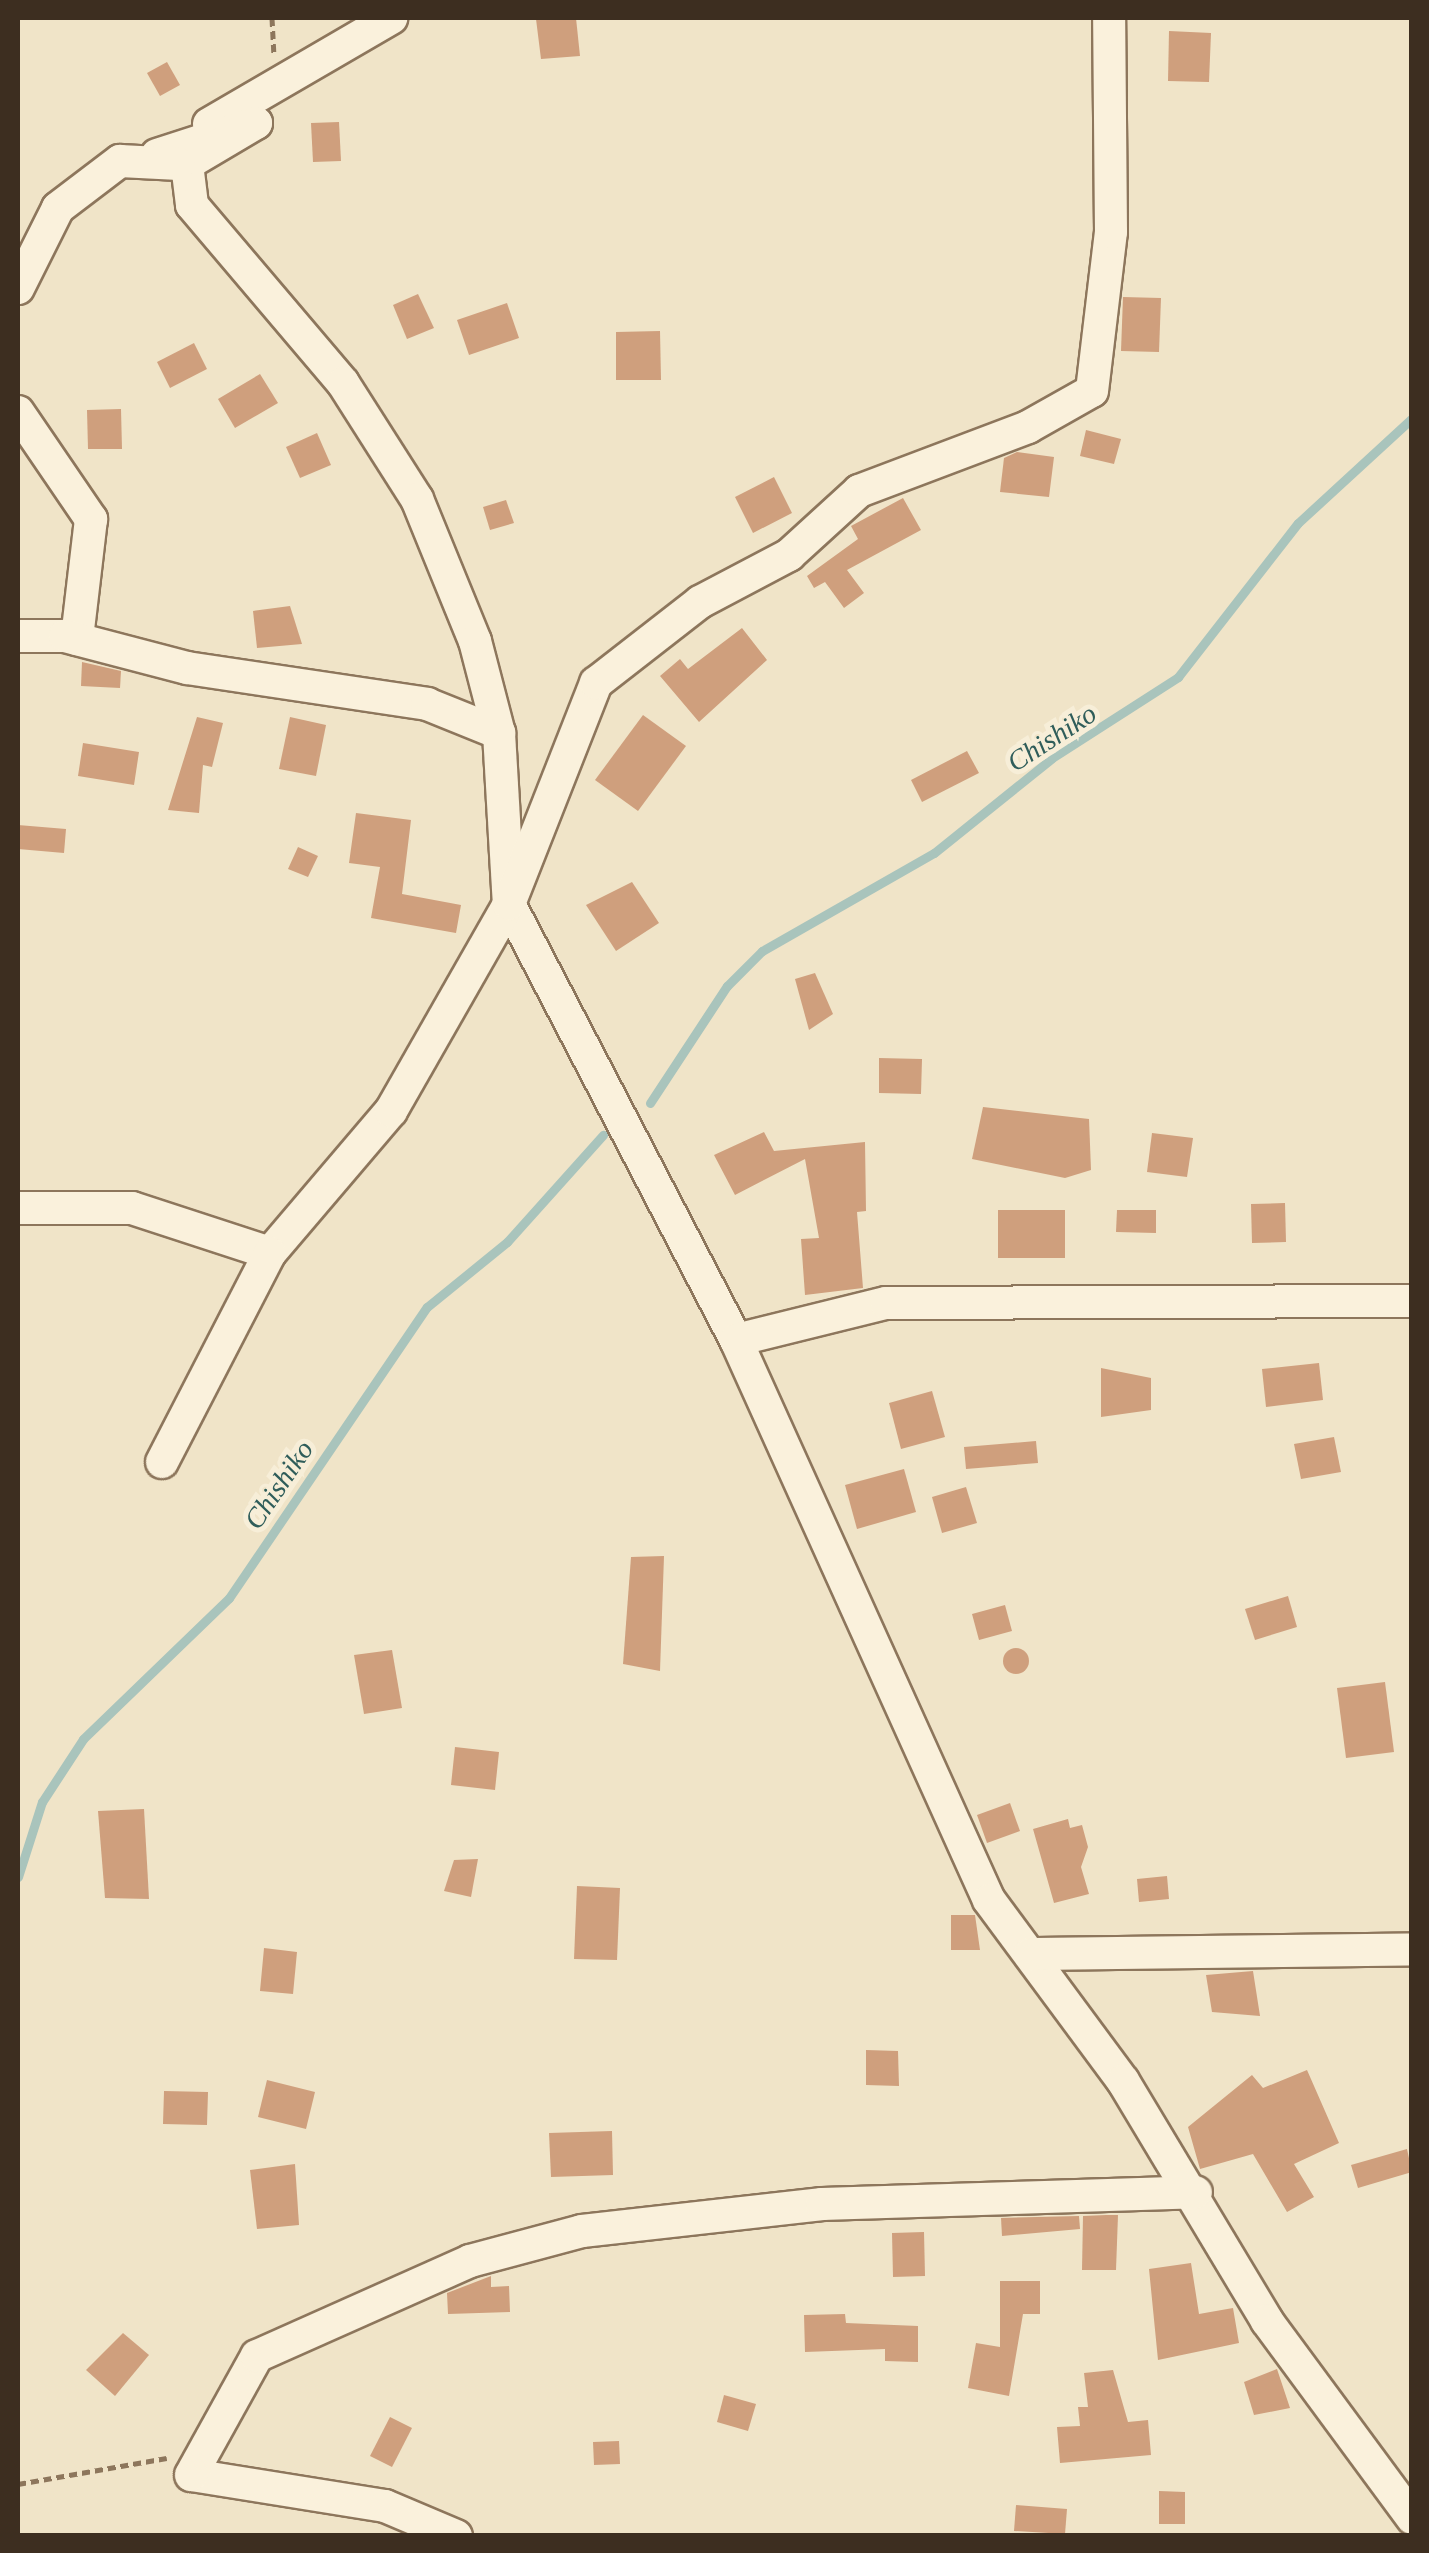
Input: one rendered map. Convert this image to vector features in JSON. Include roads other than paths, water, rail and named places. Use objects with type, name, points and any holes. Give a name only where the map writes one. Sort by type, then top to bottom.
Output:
[{"type":"street","points":[[18,288],[58,208],[120,162],[187,164],[256,123],[157,154],[391,18]]},
{"type":"street","points":[[162,1462],[270,1253],[391,1111],[509,904],[596,683],[700,602],[788,556],[860,491],[1028,427],[1092,391],[1111,232],[1109,18]]},
{"type":"street","points":[[187,164],[185,184],[207,229],[343,383],[416,499],[475,641],[499,732],[509,904],[736,1340],[988,1900],[1196,2192],[1267,2321],[1412,2518]]},
{"type":"street","points":[[18,412],[91,520],[77,639]]},
{"type":"street","points":[[18,636],[77,639],[187,668],[427,704],[499,732]]},
{"type":"street","points":[[18,1208],[132,1208],[270,1253]]},
{"type":"street","points":[[736,1340],[886,1304],[1412,1301]]},
{"type":"street","points":[[1030,1954],[1412,1949]]},
{"type":"street","points":[[456,2536],[386,2506],[192,2475],[257,2356],[470,2261],[582,2232],[822,2204],[1196,2192]]},
{"type":"waterway","name":"Chishiko","points":[[650,1103],[727,986],[762,951],[934,853],[1052,758],[1178,677],[1298,523],[1412,418]]},
{"type":"waterway","name":"Chishiko","points":[[18,1877],[42,1802],[83,1739],[229,1598],[427,1307],[507,1242],[603,1135]]}]
